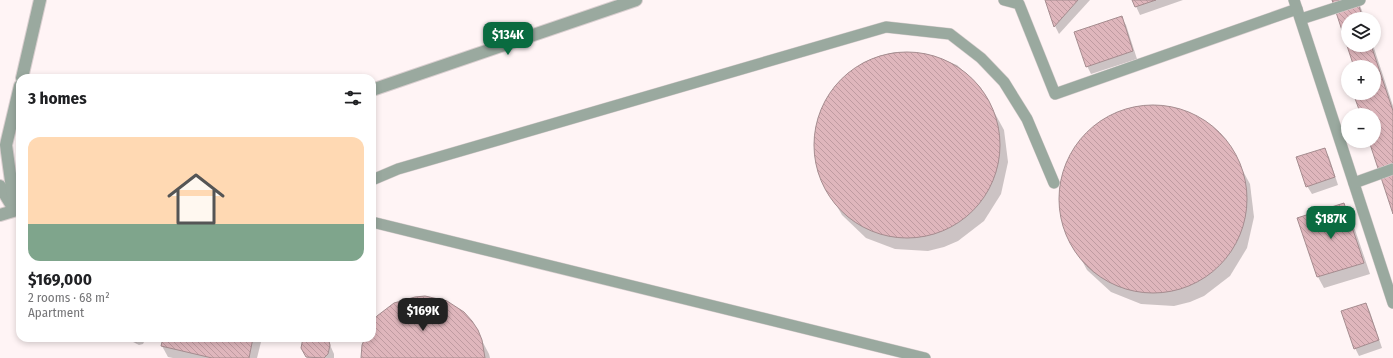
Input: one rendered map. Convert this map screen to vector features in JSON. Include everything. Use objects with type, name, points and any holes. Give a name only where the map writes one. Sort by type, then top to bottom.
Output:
[{"type":"street","points":[[23,74],[40,0]]},
{"type":"street","points":[[376,89],[636,0]]},
{"type":"street","points":[[16,103],[6,145],[16,204]]},
{"type":"street","points":[[0,186],[16,209]]},
{"type":"street","points":[[0,215],[16,210]]},
{"type":"lane","points":[[1004,0],[1019,4],[1055,94],[1298,10],[1360,0]]},
{"type":"lane","points":[[1298,10],[1393,303]]},
{"type":"lane","points":[[376,178],[406,167],[886,27],[950,34],[981,58],[1004,82],[1027,119],[1054,183]]},
{"type":"lane","points":[[1354,183],[1393,169]]},
{"type":"lane","points":[[376,223],[925,358]]},
{"type":"building","points":[[1045,0],[1078,0],[1054,27]]},
{"type":"building","points":[[1132,0],[1156,0],[1135,7]]},
{"type":"building","points":[[1332,0],[1357,0],[1361,12],[1341,12],[1341,27]]},
{"type":"building","points":[[1122,16],[1133,51],[1086,67],[1074,32]]},
{"type":"building","points":[[916,52],[925,53],[943,59],[959,67],[973,79],[985,93],[993,109],[999,127],[999,163],[993,181],[985,197],[973,211],[959,223],[943,231],[925,237],[898,238],[889,237],[871,231],[855,223],[841,211],[829,197],[821,181],[815,163],[814,136],[815,127],[821,109],[829,93],[841,79],[855,67],[871,59],[889,53]]},
{"type":"building","points":[[1349,52],[1373,52],[1376,60],[1352,60]]},
{"type":"building","points":[[1381,75],[1393,111],[1393,214],[1371,148],[1381,148],[1381,108],[1358,108],[1356,100],[1381,100]]},
{"type":"building","points":[[1153,105],[1180,109],[1197,116],[1219,133],[1236,155],[1243,172],[1247,199],[1243,226],[1236,243],[1219,265],[1197,282],[1180,289],[1153,293],[1126,289],[1109,282],[1087,265],[1070,243],[1063,226],[1059,199],[1063,172],[1070,155],[1087,133],[1109,116],[1126,109]]},
{"type":"building","points":[[1325,148],[1335,177],[1306,187],[1296,157]]},
{"type":"building","points":[[1344,203],[1364,263],[1317,277],[1297,218]]},
{"type":"building","points":[[425,296],[447,301],[464,312],[478,330],[482,340],[485,358],[361,358],[363,342],[376,342],[377,316],[394,303],[415,297]]},
{"type":"building","points":[[1366,303],[1379,340],[1354,349],[1341,311]]},
{"type":"building","points":[[162,342],[252,342],[249,358],[212,358],[161,346]]},
{"type":"building","points":[[302,342],[329,342],[330,345],[328,354],[324,358],[306,357],[301,348]]}]
